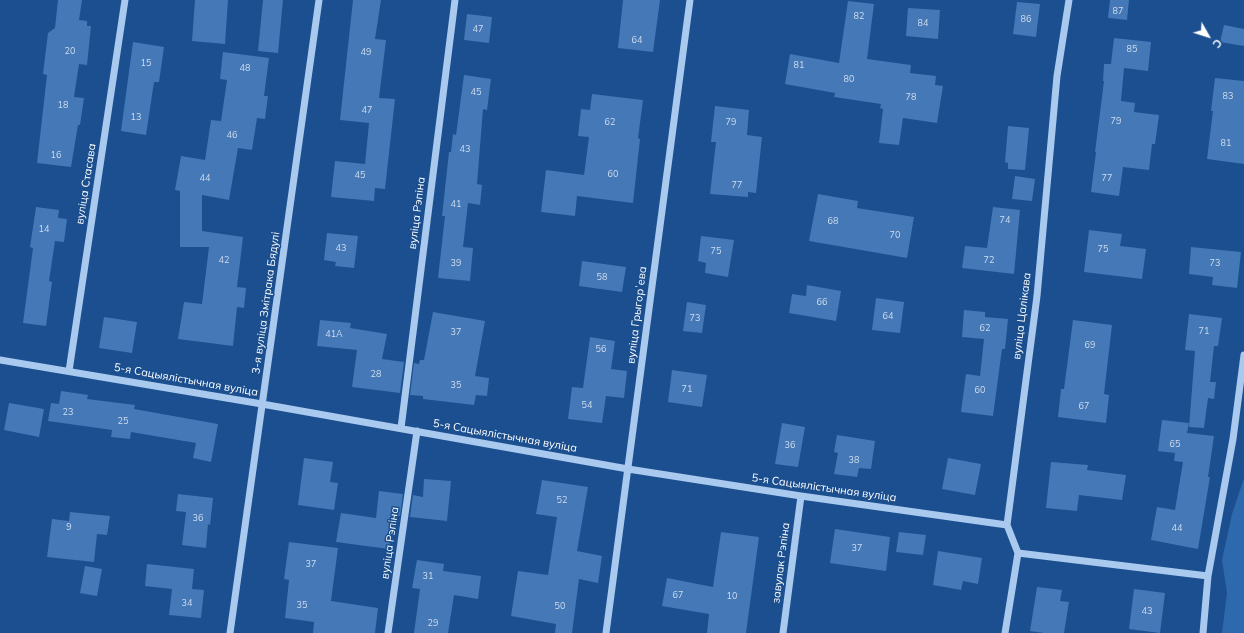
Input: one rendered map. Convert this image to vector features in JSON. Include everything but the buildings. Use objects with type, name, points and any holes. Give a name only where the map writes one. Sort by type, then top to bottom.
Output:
[{"type":"street","name":"вуліца Стасава","points":[[69,371],[125,0]]},
{"type":"street","name":"3-я вуліца Змітрака Бядулі","points":[[230,633],[319,0]]},
{"type":"street","name":"вуліца Рэпіна","points":[[401,428],[456,0]]},
{"type":"street","name":"вуліца Грыгорʼева","points":[[606,633],[690,0]]},
{"type":"street","name":"вуліца Цалікава","points":[[1018,553],[1007,525],[1037,296],[1057,76],[1069,0]]},
{"type":"street","points":[[1203,633],[1208,576],[1233,439],[1244,354]]},
{"type":"street","name":"5-я Сацыялістычная вуліца","points":[[0,360],[401,428],[628,469],[801,496],[1007,525]]},
{"type":"street","name":"вуліца Рэпіна","points":[[388,633],[417,432]]},
{"type":"street","name":"завулак Рэпіна","points":[[783,633],[801,496]]},
{"type":"street","points":[[1005,633],[1018,553],[1208,576]]},
{"type":"shaded area","points":[[1244,478],[1244,633],[1222,633],[1227,593],[1222,560],[1232,514]]}]
